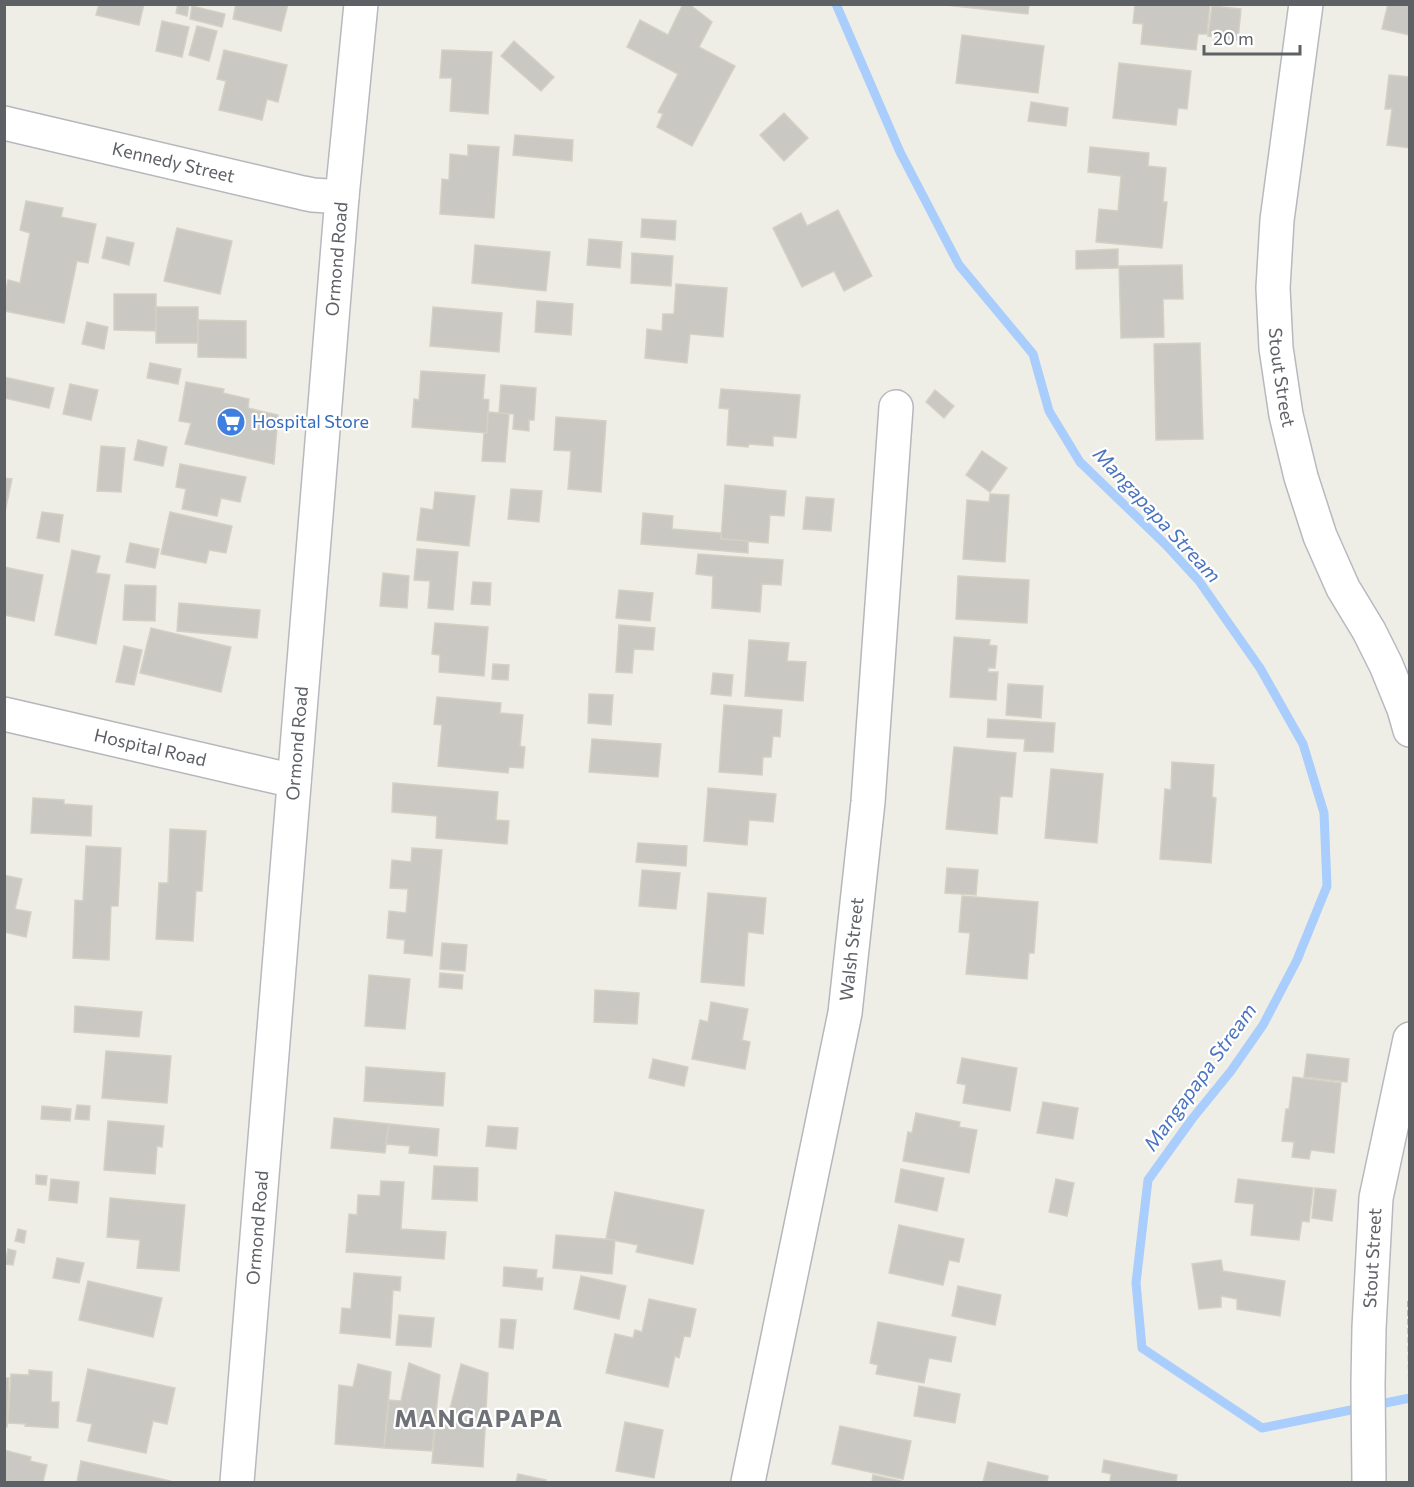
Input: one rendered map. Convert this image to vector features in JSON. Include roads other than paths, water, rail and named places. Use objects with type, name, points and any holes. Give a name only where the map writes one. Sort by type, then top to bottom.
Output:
[{"type":"street","name":"Ormond Road","points":[[237,1482],[342,196],[361,4]]},
{"type":"street","name":"Stout Street","points":[[1306,4],[1277,220],[1273,288],[1276,348],[1286,415],[1300,477],[1320,536],[1343,588],[1386,665],[1410,730]]},
{"type":"street","name":"Kennedy Street","points":[[4,123],[303,193],[342,196]]},
{"type":"street","name":"Walsh Street","points":[[748,1482],[845,1013],[868,802],[896,407]]},
{"type":"street","name":"Hospital Road","points":[[4,714],[294,781]]},
{"type":"street","name":"Stout Street","points":[[1369,1474],[1369,1328],[1376,1198],[1410,1039]]},
{"type":"waterway","name":"Mangapapa Stream","points":[[836,4],[900,152],[959,265],[1033,354],[1049,411],[1080,462],[1166,545],[1199,581],[1260,668],[1303,744],[1324,813],[1327,886],[1297,960],[1263,1025],[1148,1180],[1136,1283],[1142,1348],[1262,1428],[1410,1398]]},
{"type":"place","name":"Hospital Store","points":[[231,422]]},
{"type":"district","name":"MANGAPAPA","points":[[479,1419]]}]
